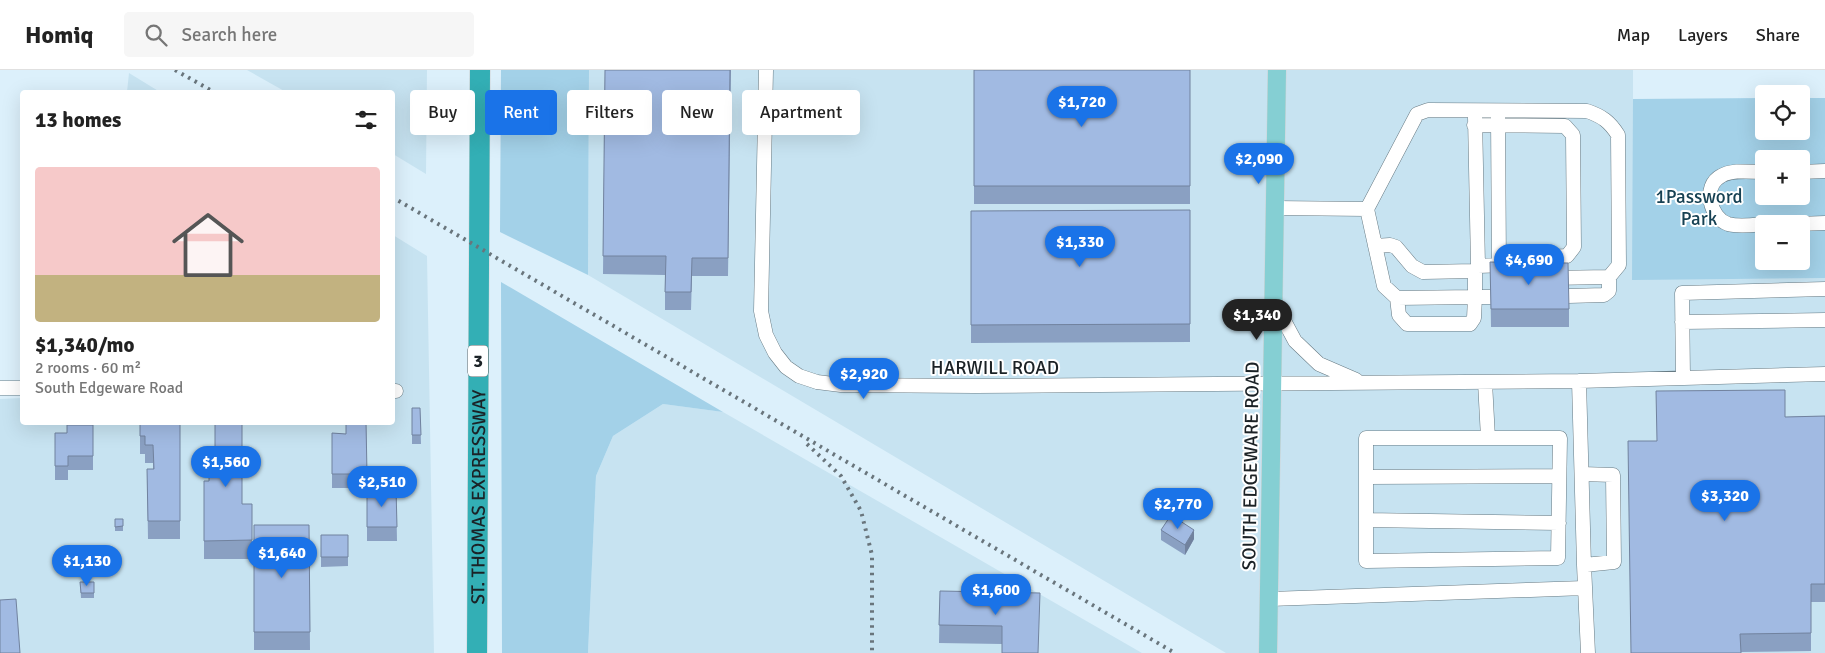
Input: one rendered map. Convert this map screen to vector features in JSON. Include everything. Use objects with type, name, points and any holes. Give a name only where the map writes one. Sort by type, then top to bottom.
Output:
[{"type":"highway","name":"ST. THOMAS EXPRESSWAY","points":[[477,653],[480,70]]},
{"type":"main road","name":"SOUTH EDGEWARE ROAD","points":[[1268,653],[1277,70]]},
{"type":"street","name":"HARWILL ROAD","points":[[766,70],[761,311],[766,335],[775,353],[786,367],[799,376],[817,382],[841,385],[985,386],[1579,382],[1825,374]]},
{"type":"street","points":[[1475,110],[1476,269],[1474,318],[1470,324],[1407,324],[1399,316],[1397,298],[1384,286],[1367,209],[1417,114],[1428,110],[1475,110],[1498,110],[1587,111],[1600,115],[1612,124],[1618,135],[1619,265],[1609,277],[1608,291],[1604,295],[1568,296]]},
{"type":"street","points":[[1498,110],[1506,270]]},
{"type":"street","points":[[1474,125],[1565,126],[1573,135],[1574,247],[1567,256],[1511,259],[1506,270]]},
{"type":"street","points":[[1810,172],[1825,171]]},
{"type":"street","points":[[1755,172],[1729,173],[1719,176],[1710,192],[1713,210],[1726,223],[1735,225],[1755,224]]},
{"type":"street","points":[[1275,208],[1367,209]]},
{"type":"street","points":[[1810,224],[1825,223]]},
{"type":"street","points":[[1375,246],[1390,245],[1396,247],[1412,266],[1423,272],[1476,269],[1506,270]]},
{"type":"street","points":[[1532,278],[1609,277]]},
{"type":"street","points":[[1683,378],[1682,293],[1825,289]]},
{"type":"street","points":[[1397,298],[1491,297]]},
{"type":"street","points":[[1274,301],[1295,341],[1318,364],[1361,383]]},
{"type":"street","points":[[1682,322],[1825,320]]},
{"type":"street","points":[[1485,382],[1488,438]]},
{"type":"street","points":[[1579,382],[1588,653]]},
{"type":"street","points":[[0,388],[20,388]]},
{"type":"street","points":[[1366,438],[1560,438],[1559,476],[1558,558],[1366,562],[1366,438]]},
{"type":"street","points":[[1582,474],[1613,475],[1614,562],[1584,565]]},
{"type":"street","points":[[1366,477],[1559,476]]},
{"type":"street","points":[[1366,520],[1559,523]]},
{"type":"street","points":[[1269,599],[1585,588]]},
{"type":"shaded area","points":[[247,70],[427,70],[427,90],[410,90],[410,135],[426,135],[426,174],[395,155],[395,90],[282,90]]},
{"type":"shaded area","points":[[589,70],[1633,70],[1633,279],[1825,278],[1825,653],[1226,653],[588,275],[589,135],[652,135],[652,90],[589,90]]},
{"type":"shaded area","points":[[129,73],[157,90],[127,90]]},
{"type":"shaded area","points":[[395,236],[427,256],[434,653],[0,653],[0,399],[20,398],[20,425],[395,425]]},
{"type":"shaded area","points":[[663,404],[723,412],[1142,653],[588,653],[596,476],[613,436]]},
{"type":"green space","points":[[501,70],[589,70],[589,90],[567,90],[567,135],[589,135],[588,275],[500,232],[501,135],[557,135],[557,90],[501,90]]},
{"type":"green space","name":"1Password Park","points":[[1755,98],[1755,140],[1810,140],[1810,98],[1825,98],[1825,278],[1632,280],[1633,99]]},
{"type":"green space","points":[[501,282],[723,412],[663,404],[613,436],[596,476],[588,653],[502,653]]},
{"type":"building","points":[[605,70],[730,70],[730,90],[662,90],[662,135],[729,135],[728,258],[692,258],[691,292],[665,292],[666,256],[603,256],[604,135],[652,135],[652,90],[605,90]]},
{"type":"building","points":[[974,70],[1190,70],[1190,186],[974,186]]},
{"type":"building","points":[[1190,210],[1190,324],[971,325],[971,211]]},
{"type":"building","points":[[1490,262],[1568,263],[1569,309],[1491,309]]},
{"type":"building","points":[[1785,390],[1785,417],[1825,416],[1825,584],[1811,584],[1811,633],[1740,634],[1741,653],[1631,653],[1628,441],[1657,441],[1656,391]]},
{"type":"building","points":[[412,408],[420,408],[421,435],[412,435]]},
{"type":"building","points":[[67,425],[93,425],[93,456],[68,456],[68,466],[55,466],[55,433],[67,433]]},
{"type":"building","points":[[140,425],[180,425],[180,521],[148,521],[147,469],[154,469],[153,445],[145,445],[145,436],[140,436]]},
{"type":"building","points":[[215,425],[242,425],[242,504],[252,504],[252,540],[204,541],[204,481],[209,481],[209,447],[215,447]]},
{"type":"building","points":[[346,425],[366,425],[367,474],[332,474],[332,433],[346,434]]},
{"type":"building","points":[[367,488],[396,488],[397,527],[367,527]]},
{"type":"building","points":[[1171,515],[1194,530],[1185,545],[1161,530]]},
{"type":"building","points":[[115,519],[123,519],[123,526],[115,527]]},
{"type":"building","points":[[254,525],[309,525],[310,632],[254,632]]},
{"type":"building","points":[[321,535],[348,535],[348,557],[321,557]]},
{"type":"building","points":[[80,582],[94,582],[94,593],[81,593]]},
{"type":"building","points":[[940,591],[1040,593],[1038,653],[1002,653],[1002,626],[939,625]]},
{"type":"building","points":[[16,599],[20,653],[0,653],[0,600]]},
{"type":"railway","points":[[175,70],[210,90]]},
{"type":"railway","points":[[395,199],[1175,653]]},
{"type":"railway","points":[[807,444],[841,476],[861,511],[872,555],[872,653]]}]
